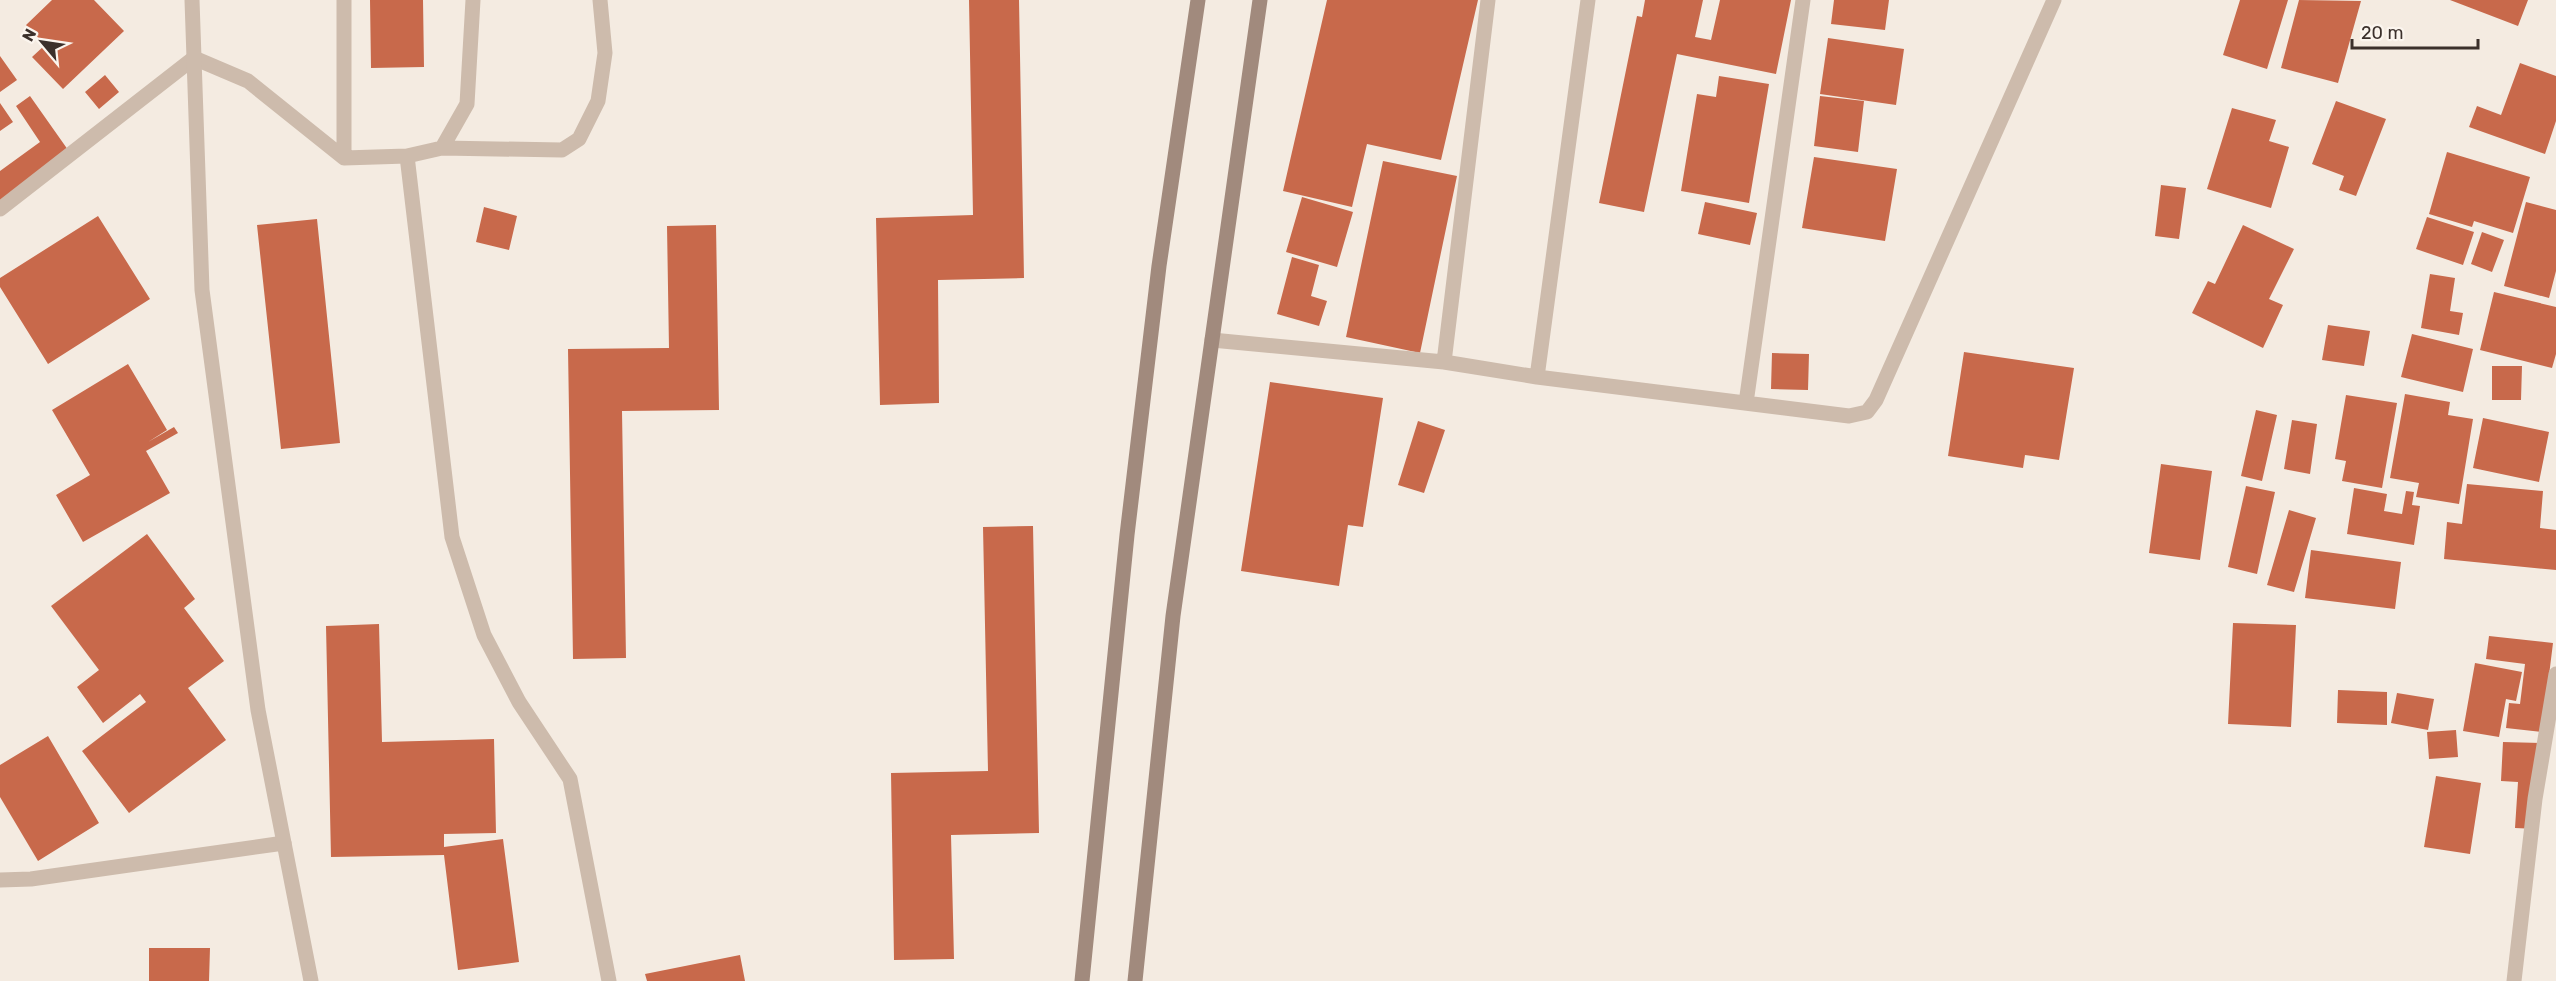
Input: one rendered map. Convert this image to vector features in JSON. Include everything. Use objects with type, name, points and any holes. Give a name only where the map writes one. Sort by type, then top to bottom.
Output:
[{"type":"main road","points":[[1083,981],[1126,535],[1159,266],[1198,0]]},
{"type":"main road","points":[[1135,981],[1173,616],[1260,0]]},
{"type":"street","points":[[192,0],[202,290],[258,710],[311,981]]},
{"type":"street","points":[[344,0],[344,158]]},
{"type":"street","points":[[442,148],[467,104],[474,0]]},
{"type":"street","points":[[194,58],[248,81],[344,158],[407,156],[442,148],[562,150],[579,139],[598,101],[605,53],[600,0]]},
{"type":"street","points":[[1444,362],[1488,0]]},
{"type":"street","points":[[1537,377],[1588,0]]},
{"type":"street","points":[[1746,403],[1803,0]]},
{"type":"street","points":[[1212,340],[1444,362],[1537,377],[1849,416],[1867,412],[1876,400],[2054,0]]},
{"type":"street","points":[[0,209],[194,58]]},
{"type":"street","points":[[407,156],[452,537],[484,634],[519,702],[570,779],[609,981]]},
{"type":"street","points":[[2514,981],[2535,799],[2556,674]]},
{"type":"street","points":[[0,880],[31,879],[284,843]]},
{"type":"building","points":[[52,0],[94,0],[124,31],[63,89],[32,57],[45,45],[26,25]]},
{"type":"building","points":[[370,0],[423,0],[424,67],[371,68]]},
{"type":"building","points":[[969,0],[1019,0],[1024,278],[938,280],[939,403],[880,405],[876,218],[973,215]]},
{"type":"building","points":[[1327,0],[1478,0],[1441,160],[1367,144],[1352,207],[1283,191]]},
{"type":"building","points":[[1645,0],[1703,0],[1695,37],[1711,40],[1720,0],[1791,0],[1776,74],[1677,54],[1644,212],[1599,203],[1637,16],[1642,17]]},
{"type":"building","points":[[1834,0],[1889,0],[1885,30],[1831,24]]},
{"type":"building","points":[[2240,0],[2288,0],[2267,69],[2223,55]]},
{"type":"building","points":[[2299,0],[2361,1],[2338,83],[2281,68]]},
{"type":"building","points":[[2450,0],[2528,0],[2518,26]]},
{"type":"building","points":[[1828,38],[1904,49],[1896,105],[1820,94]]},
{"type":"building","points":[[0,56],[17,80],[0,92]]},
{"type":"building","points":[[2520,63],[2556,76],[2556,121],[2545,154],[2469,127],[2477,106],[2501,115]]},
{"type":"building","points":[[105,75],[119,92],[99,109],[85,92]]},
{"type":"building","points":[[1719,76],[1769,84],[1749,203],[1681,191],[1697,94],[1716,97]]},
{"type":"building","points":[[30,96],[73,157],[0,208],[0,171],[40,142],[16,106]]},
{"type":"building","points":[[1820,96],[1864,101],[1858,152],[1814,146]]},
{"type":"building","points":[[2336,101],[2386,119],[2356,196],[2339,190],[2344,176],[2312,164]]},
{"type":"building","points":[[0,103],[13,122],[0,131]]},
{"type":"building","points":[[2232,108],[2276,120],[2269,141],[2289,147],[2271,208],[2207,189]]},
{"type":"building","points":[[2447,152],[2530,177],[2513,233],[2474,221],[2472,227],[2429,214]]},
{"type":"building","points":[[1814,157],[1897,169],[1885,241],[1802,228]]},
{"type":"building","points":[[1383,161],[1457,176],[1420,353],[1346,337]]},
{"type":"building","points":[[2161,185],[2186,188],[2179,239],[2155,236]]},
{"type":"building","points":[[1302,197],[1353,212],[1337,267],[1286,252]]},
{"type":"building","points":[[1705,202],[1757,213],[1750,245],[1698,234]]},
{"type":"building","points":[[2526,202],[2556,210],[2556,271],[2549,298],[2504,286]]},
{"type":"building","points":[[484,207],[517,216],[509,250],[476,242]]},
{"type":"building","points":[[98,216],[150,299],[48,364],[0,287],[0,278]]},
{"type":"building","points":[[2427,217],[2474,232],[2463,265],[2416,249]]},
{"type":"building","points":[[317,219],[340,443],[281,449],[257,225]]},
{"type":"building","points":[[716,225],[719,410],[622,411],[626,658],[573,659],[568,349],[669,348],[667,226]]},
{"type":"building","points":[[2243,225],[2294,249],[2269,299],[2283,305],[2263,348],[2192,313],[2208,281],[2215,284]]},
{"type":"building","points":[[2482,232],[2504,240],[2492,272],[2471,264]]},
{"type":"building","points":[[1292,257],[1319,265],[1311,296],[1327,301],[1319,326],[1277,314]]},
{"type":"building","points":[[2430,274],[2455,278],[2450,311],[2463,313],[2459,335],[2421,328]]},
{"type":"building","points":[[2494,292],[2556,307],[2556,354],[2552,368],[2480,350]]},
{"type":"building","points":[[2328,325],[2370,331],[2364,366],[2322,360]]},
{"type":"building","points":[[2412,334],[2473,349],[2463,392],[2401,377]]},
{"type":"building","points":[[1964,352],[2074,368],[2059,460],[2025,455],[2023,468],[1948,456]]},
{"type":"building","points":[[1772,353],[1809,354],[1808,390],[1771,389]]},
{"type":"building","points":[[128,364],[167,430],[148,442],[174,427],[178,433],[146,451],[170,493],[83,542],[56,495],[90,475],[52,410]]},
{"type":"building","points":[[2492,366],[2522,366],[2521,400],[2492,400]]},
{"type":"building","points":[[1270,382],[1383,398],[1363,527],[1348,525],[1339,586],[1241,571]]},
{"type":"building","points":[[2405,394],[2450,402],[2448,415],[2473,419],[2459,504],[2416,497],[2419,483],[2390,478]]},
{"type":"building","points":[[2346,395],[2397,403],[2382,488],[2342,481],[2346,461],[2335,459]]},
{"type":"building","points":[[2256,410],[2277,415],[2262,481],[2241,476]]},
{"type":"building","points":[[2483,418],[2549,432],[2539,482],[2473,468]]},
{"type":"building","points":[[2292,420],[2317,424],[2310,474],[2284,469]]},
{"type":"building","points":[[1418,421],[1445,430],[1424,493],[1398,485]]},
{"type":"building","points":[[2161,464],[2212,471],[2200,560],[2149,553]]},
{"type":"building","points":[[2467,484],[2543,491],[2540,528],[2556,530],[2556,570],[2444,559],[2447,522],[2462,524]]},
{"type":"building","points":[[2246,486],[2275,492],[2257,574],[2228,567]]},
{"type":"building","points":[[2354,488],[2387,494],[2384,511],[2402,514],[2406,491],[2414,492],[2412,505],[2420,506],[2414,545],[2347,534]]},
{"type":"building","points":[[2289,510],[2316,518],[2294,592],[2267,585]]},
{"type":"building","points":[[1033,526],[1039,833],[951,835],[954,959],[894,960],[891,773],[988,771],[983,527]]},
{"type":"building","points":[[147,534],[195,599],[184,608],[224,661],[188,688],[226,740],[129,813],[82,751],[146,702],[140,694],[103,723],[77,687],[99,670],[51,606]]},
{"type":"building","points":[[2311,550],[2401,562],[2395,609],[2305,598]]},
{"type":"building","points":[[2233,623],[2296,625],[2291,727],[2228,724]]},
{"type":"building","points":[[379,624],[382,742],[494,739],[496,833],[444,834],[444,847],[503,839],[519,962],[458,970],[444,855],[331,857],[326,626]]},
{"type":"building","points":[[2489,636],[2553,643],[2542,732],[2506,728],[2509,703],[2520,704],[2525,664],[2486,659]]},
{"type":"building","points":[[2475,663],[2522,672],[2516,701],[2506,699],[2499,737],[2463,731]]},
{"type":"building","points":[[2338,690],[2387,692],[2387,725],[2337,723]]},
{"type":"building","points":[[2397,693],[2434,699],[2428,730],[2391,723]]},
{"type":"building","points":[[2456,730],[2458,757],[2429,759],[2427,732]]},
{"type":"building","points":[[48,736],[99,823],[38,861],[0,797],[0,765]]},
{"type":"building","points":[[2503,742],[2541,743],[2537,829],[2515,828],[2518,782],[2501,781]]},
{"type":"building","points":[[2436,776],[2481,783],[2470,854],[2424,847]]},
{"type":"building","points":[[149,948],[210,948],[209,981],[149,981]]},
{"type":"building","points":[[740,955],[745,981],[647,981],[645,974]]}]
